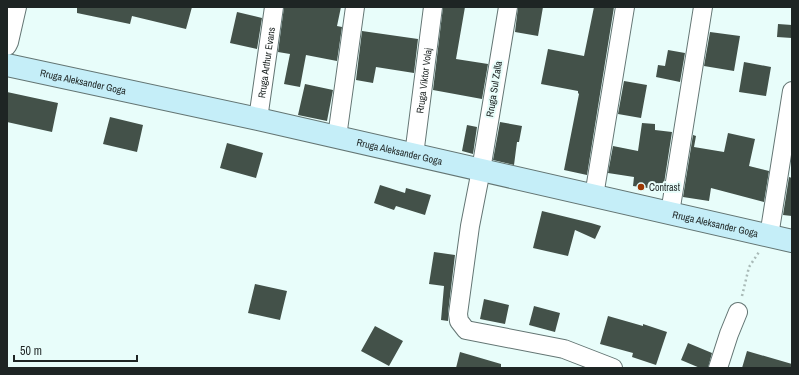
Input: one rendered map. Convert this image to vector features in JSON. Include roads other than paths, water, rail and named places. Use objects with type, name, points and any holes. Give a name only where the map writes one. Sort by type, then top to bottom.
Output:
[{"type":"main road","name":"Rruga Aleksander Goga","points":[[7,65],[258,118],[792,241]]},
{"type":"street","points":[[7,46],[17,7]]},
{"type":"street","name":"Rruga Arthur Evans","points":[[258,118],[274,7]]},
{"type":"street","points":[[337,137],[355,7]]},
{"type":"street","name":"Rruga Viktor Volaj","points":[[414,155],[433,7]]},
{"type":"street","name":"Rruga Sul Zalla","points":[[508,7],[481,170],[470,226],[459,306],[459,321],[466,330],[564,349],[613,368]]},
{"type":"street","points":[[594,196],[625,7]]},
{"type":"street","points":[[670,213],[703,7]]},
{"type":"street","points":[[769,236],[792,91]]},
{"type":"street","points":[[718,368],[738,312]]},
{"type":"place","name":"Contrast","points":[[641,187]]}]
